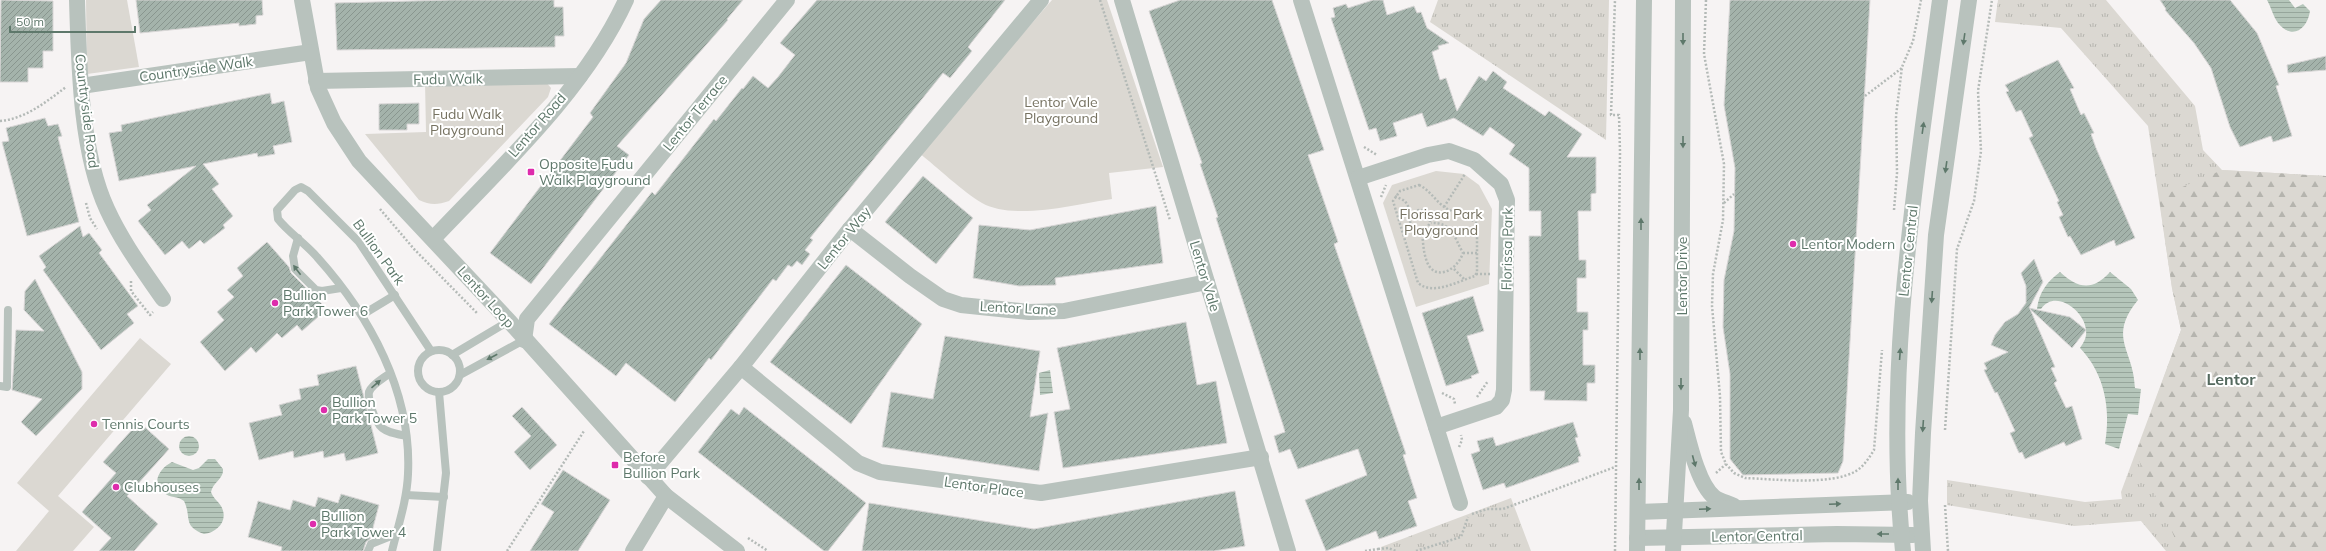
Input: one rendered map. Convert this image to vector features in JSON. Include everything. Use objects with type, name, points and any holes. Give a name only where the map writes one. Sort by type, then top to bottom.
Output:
[{"type":"street","name":"Countryside Road","points":[[77,0],[81,82],[91,161],[106,208],[125,244],[163,299]]},
{"type":"street","name":"Lentor Loop","points":[[302,0],[316,81],[334,123],[359,161],[433,239],[666,496],[737,551]]},
{"type":"street","name":"Lentor Road","points":[[433,239],[535,130],[580,76],[626,0]]},
{"type":"street","name":"Lentor Terrace","points":[[527,319],[787,0]]},
{"type":"street","name":"Lentor Way","points":[[648,477],[741,367],[850,229],[1041,0]]},
{"type":"street","name":"Lentor Vale","points":[[1122,0],[1261,457],[1288,551]]},
{"type":"street","points":[[1301,0],[1460,503]]},
{"type":"street","points":[[1637,545],[1644,0]]},
{"type":"street","name":"Lentor Drive","points":[[1673,544],[1681,410],[1683,0]]},
{"type":"street","name":"Lentor Central","points":[[1903,551],[1898,503],[1898,390],[1907,248],[1940,0]]},
{"type":"street","name":"Lentor Central","points":[[1923,551],[1920,501],[1936,236],[1969,0]]},
{"type":"street","name":"Countryside Walk","points":[[81,82],[311,52]]},
{"type":"street","name":"Fudu Walk","points":[[316,81],[580,76]]},
{"type":"street","name":"Florissa Park","points":[[1358,178],[1428,155],[1450,151],[1474,160],[1501,184],[1507,200],[1504,390],[1502,400],[1496,407],[1436,427]]},
{"type":"street","name":"Lentor Lane","points":[[850,229],[910,276],[943,299],[961,305],[1029,312],[1064,311],[1207,282]]},
{"type":"street","points":[[509,322],[527,319],[524,340]]},
{"type":"street","name":"Lentor Place","points":[[741,367],[858,463],[880,472],[1041,493],[1261,457]]},
{"type":"street","points":[[1681,410],[1696,467],[1714,497],[1738,508]]},
{"type":"street","points":[[633,551],[666,496]]},
{"type":"street","name":"Lentor Central","points":[[1638,512],[1920,501]]},
{"type":"street","name":"Lentor Central","points":[[1637,545],[1902,534],[1922,535]]},
{"type":"lane","name":"Bullion Park","points":[[392,551],[406,495],[408,474],[406,436],[402,408],[378,343],[362,315],[317,257],[281,223],[276,213],[295,190],[301,187],[338,219],[359,242],[432,351]]},
{"type":"lane","points":[[298,238],[293,256],[295,269],[316,290],[322,291],[341,288]]},
{"type":"lane","points":[[362,315],[395,295]]},
{"type":"lane","points":[[0,386],[7,387],[8,310]]},
{"type":"lane","points":[[452,355],[509,322]]},
{"type":"lane","points":[[460,375],[457,360],[452,355],[439,350],[432,351],[420,360],[418,374],[425,387],[439,392],[452,387],[460,375],[524,340]]},
{"type":"lane","points":[[390,373],[372,388],[369,398],[376,423],[381,429],[386,432],[406,436]]},
{"type":"lane","points":[[437,551],[446,473],[439,392]]},
{"type":"lane","points":[[406,495],[444,497]]},
{"type":"lane","points":[[368,551],[371,544],[396,534]]},
{"type":"path","points":[[1100,0],[1172,228]]},
{"type":"path","points":[[1615,0],[1611,115],[1619,115],[1620,152],[1615,551]]},
{"type":"path","points":[[1706,0],[1704,54],[1724,164],[1723,220],[1713,274],[1712,306],[1720,396],[1721,452],[1726,464],[1734,472],[1745,478],[1835,480],[1856,471],[1867,462],[1874,450],[1883,343]]},
{"type":"path","points":[[1894,212],[1898,173],[1896,116],[1902,67],[1913,41],[1921,0]]},
{"type":"path","points":[[1945,430],[1957,249],[1974,201],[1980,151],[1978,91],[1992,0]]},
{"type":"path","points":[[1864,96],[1902,67]]},
{"type":"path","points":[[0,121],[14,120],[81,82]]},
{"type":"path","points":[[1444,207],[1467,170]]},
{"type":"path","points":[[1476,274],[1476,224],[1474,220],[1458,216],[1444,207],[1425,188],[1419,185],[1400,191],[1395,196],[1393,201],[1418,284],[1424,288],[1432,290],[1464,280],[1476,274],[1494,274]]},
{"type":"path","points":[[1723,203],[1734,194]]},
{"type":"path","points":[[1395,196],[1405,201],[1412,213],[1410,220],[1412,227],[1422,231]]},
{"type":"path","points":[[1412,213],[1418,210],[1426,211],[1430,216],[1430,223]]},
{"type":"path","points":[[1430,223],[1442,223],[1448,227],[1463,253],[1460,263],[1454,269],[1445,273],[1436,272],[1429,266],[1426,259],[1422,231],[1430,223]]},
{"type":"path","points":[[1463,253],[1477,253]]},
{"type":"path","points":[[1454,269],[1464,280]]},
{"type":"path","points":[[1476,398],[1489,380]]},
{"type":"path","points":[[1454,399],[1460,402]]},
{"type":"path","points":[[507,551],[584,431]]},
{"type":"path","points":[[1416,551],[1461,537],[1468,515],[1487,509],[1503,509],[1615,468]]},
{"type":"path","points":[[1945,504],[1948,551]]},
{"type":"path","points":[[1365,551],[1388,548],[1396,551]]},
{"type":"green space","points":[[86,0],[127,0],[139,67],[87,74]]},
{"type":"green space","name":"Lentor Vale Playground","points":[[1052,0],[1107,0],[1163,167],[1109,173],[1112,199],[1046,210],[1011,211],[995,208],[982,203],[958,186],[919,153]]},
{"type":"green space","points":[[1438,0],[1609,0],[1606,140],[1430,22]]},
{"type":"green space","points":[[1998,0],[2106,0],[2195,106],[2203,150],[2222,170],[2326,176],[2326,551],[2166,551],[2141,521],[2074,526],[1947,505],[1947,480],[2085,502],[2122,499],[2121,492],[2181,330],[2172,288],[2148,126],[2061,28],[1995,22]]},
{"type":"green space","name":"Fudu Walk Playground","points":[[425,82],[546,82],[551,88],[548,97],[449,201],[434,204],[419,200],[365,134],[426,132]]},
{"type":"green space","points":[[2222,170],[2326,176],[2326,551],[2185,551],[2180,549],[2136,454],[2181,330],[2172,288],[2159,197]]},
{"type":"green space","name":"Florissa Park Playground","points":[[1436,171],[1464,174],[1479,185],[1492,209],[1489,284],[1416,307],[1383,203],[1392,185]]},
{"type":"green space","name":"Tennis Courts","points":[[140,338],[171,364],[58,496],[94,527],[73,551],[16,551],[49,511],[17,483]]},
{"type":"green space","points":[[1511,498],[1531,551],[1381,551],[1381,547]]},
{"type":"shaded area","points":[[2267,0],[2289,0],[2295,8],[2303,4],[2310,11],[2306,23],[2298,30],[2293,32],[2288,31],[2278,23]]},
{"type":"shaded area","points":[[2060,272],[2073,282],[2085,286],[2098,282],[2110,272],[2131,289],[2138,300],[2129,313],[2124,324],[2123,334],[2124,344],[2134,375],[2135,388],[2141,389],[2138,415],[2128,414],[2119,449],[2105,444],[2107,418],[2104,393],[2095,369],[2080,348],[2086,335],[2081,316],[2075,309],[2061,301],[2047,303],[2041,309],[2037,309],[2044,288]]},
{"type":"shaded area","points":[[1050,370],[1053,393],[1040,395],[1039,373]]},
{"type":"shaded area","points":[[185,436],[193,436],[199,442],[199,450],[193,456],[185,456],[179,450],[179,442]]},
{"type":"shaded area","points":[[208,459],[215,459],[223,469],[222,475],[211,492],[221,506],[224,516],[218,528],[204,534],[197,531],[190,524],[184,501],[164,493],[160,489],[157,480],[164,468],[172,462],[193,470],[199,468]]},
{"type":"building","points":[[1,0],[53,1],[53,51],[43,51],[43,68],[28,68],[28,82],[0,82]]},
{"type":"building","points":[[136,0],[262,0],[263,15],[256,16],[256,24],[239,26],[239,23],[140,33]]},
{"type":"building","points":[[451,0],[554,0],[554,7],[563,7],[564,36],[555,36],[555,47],[337,50],[335,3]]},
{"type":"building","points":[[661,0],[743,0],[727,19],[728,20],[617,146],[629,155],[531,284],[490,253],[593,117],[590,113],[626,63],[644,19]]},
{"type":"building","points":[[817,0],[1005,0],[968,47],[972,51],[950,78],[943,73],[810,238],[813,240],[805,250],[810,254],[802,265],[797,261],[792,267],[788,265],[776,281],[773,279],[711,360],[709,358],[675,402],[626,363],[616,376],[549,324],[652,192],[655,195],[714,119],[716,121],[753,76],[768,88],[778,77],[795,55],[780,43]]},
{"type":"building","points":[[1180,0],[1272,0],[1324,150],[1308,155],[1338,242],[1334,244],[1406,454],[1403,455],[1417,498],[1408,501],[1417,526],[1379,539],[1376,531],[1326,551],[1305,500],[1367,475],[1358,449],[1298,469],[1290,449],[1279,453],[1274,436],[1285,432],[1283,425],[1216,218],[1218,217],[1200,164],[1202,163],[1149,11]]},
{"type":"building","points":[[1373,0],[1383,0],[1387,15],[1414,6],[1417,13],[1421,12],[1427,28],[1449,43],[1438,46],[1439,49],[1432,52],[1440,80],[1446,78],[1457,111],[1479,76],[1486,81],[1493,71],[1507,82],[1503,88],[1545,116],[1549,111],[1582,134],[1567,157],[1596,157],[1596,193],[1591,194],[1591,211],[1578,211],[1579,260],[1586,260],[1586,278],[1577,278],[1577,312],[1588,312],[1588,330],[1583,330],[1583,365],[1595,365],[1595,383],[1587,383],[1587,401],[1544,400],[1545,391],[1530,391],[1529,236],[1541,236],[1541,211],[1529,211],[1529,168],[1509,154],[1515,145],[1490,127],[1483,136],[1454,118],[1427,127],[1422,113],[1393,123],[1397,136],[1380,141],[1376,128],[1369,130],[1331,18],[1335,17],[1333,8],[1346,4],[1348,8]]},
{"type":"building","name":"Lentor Modern","points":[[1730,0],[1870,0],[1843,461],[1838,473],[1743,475],[1730,459],[1730,374],[1723,327],[1724,280],[1734,231],[1735,168],[1724,105]]},
{"type":"building","points":[[2160,0],[2230,0],[2257,33],[2279,85],[2276,86],[2292,136],[2273,142],[2271,136],[2240,147],[2230,127],[2211,68],[2194,43],[2165,10],[2166,9]]},
{"type":"building","points":[[2326,56],[2326,70],[2288,73],[2287,65]]},
{"type":"building","points":[[2058,60],[2074,88],[2070,89],[2081,115],[2084,113],[2094,133],[2091,134],[2096,148],[2135,238],[2116,246],[2114,240],[2081,255],[2070,236],[2068,237],[2059,217],[2063,215],[2057,202],[2059,201],[2029,138],[2033,136],[2021,110],[2016,112],[2006,92],[2009,91],[2005,85]]},
{"type":"building","points":[[270,93],[272,104],[284,101],[292,142],[273,146],[275,154],[258,157],[257,153],[203,164],[219,184],[212,189],[233,216],[223,225],[225,228],[204,244],[200,240],[189,249],[182,241],[165,255],[138,221],[151,210],[147,205],[196,166],[119,181],[109,133],[122,131],[121,125]]},
{"type":"building","points":[[419,103],[419,124],[407,124],[407,130],[379,130],[379,104]]},
{"type":"building","points":[[45,118],[48,126],[58,124],[62,136],[58,137],[79,222],[27,236],[2,142],[9,141],[6,128]]},
{"type":"building","points":[[923,176],[973,218],[936,264],[885,222]]},
{"type":"building","points":[[1156,206],[1163,263],[1055,278],[1056,285],[1019,286],[973,278],[979,225],[1030,230]]},
{"type":"building","points":[[80,226],[83,237],[89,233],[102,250],[99,253],[138,306],[127,314],[134,323],[101,350],[43,270],[46,267],[39,256]]},
{"type":"building","name":"Bullion Park Tower 6","points":[[267,242],[289,267],[291,273],[327,309],[302,331],[297,325],[282,338],[277,333],[256,353],[251,347],[225,371],[200,342],[224,320],[217,312],[234,297],[227,290],[243,276],[237,268]]},
{"type":"building","points":[[2034,259],[2043,282],[2029,308],[2070,317],[2086,330],[2072,348],[2030,309],[2055,367],[2051,368],[2057,381],[2054,383],[2066,408],[2072,406],[2082,439],[2066,446],[2064,442],[2025,459],[2022,452],[2019,453],[2010,433],[2015,431],[1997,392],[1995,393],[1984,370],[1987,369],[1984,363],[2008,352],[1991,345],[1995,335],[2005,322],[2018,314],[2026,303],[2026,286],[2021,273]]},
{"type":"building","points":[[846,265],[922,324],[851,424],[770,362]]},
{"type":"building","points":[[35,279],[82,372],[82,389],[36,436],[21,422],[42,399],[12,390],[16,330],[44,331],[24,310],[25,291]]},
{"type":"building","points":[[1473,296],[1484,331],[1467,336],[1479,373],[1471,376],[1472,378],[1446,386],[1422,313]]},
{"type":"building","points":[[1186,322],[1197,385],[1216,381],[1227,443],[1063,468],[1054,412],[1070,409],[1057,348]]},
{"type":"building","points":[[945,336],[1040,351],[1030,417],[1048,413],[1039,471],[882,447],[891,392],[933,399]]},
{"type":"building","name":"Bullion Park Tower 5","points":[[356,366],[378,453],[346,461],[344,453],[324,458],[323,451],[294,458],[293,451],[259,460],[249,423],[282,415],[279,405],[301,399],[299,389],[319,385],[317,375]]},
{"type":"building","points":[[522,407],[557,445],[530,470],[514,452],[531,436],[512,416]]},
{"type":"building","points":[[744,407],[866,503],[828,551],[824,551],[698,452],[731,409],[739,415]]},
{"type":"building","name":"Clubhouses","points":[[139,422],[169,449],[127,496],[158,524],[134,551],[99,551],[111,538],[82,512],[116,473],[103,462]]},
{"type":"building","points":[[1573,422],[1578,437],[1575,438],[1581,456],[1578,457],[1579,462],[1506,488],[1504,483],[1483,490],[1471,454],[1480,451],[1477,441],[1493,437],[1496,446]]},
{"type":"building","points":[[563,470],[610,500],[578,551],[530,551],[554,512],[541,504]]},
{"type":"building","points":[[1235,491],[1245,546],[1214,551],[862,551],[869,503],[1034,529]]},
{"type":"building","name":"Bullion Park Tower 4","points":[[341,494],[379,505],[370,539],[366,542],[363,551],[281,551],[282,547],[248,537],[258,501],[290,510],[293,500],[315,507],[318,497],[338,503]]},
{"type":"place","name":"Opposite Fudu Walk Playground","points":[[531,172]]},
{"type":"place","name":"Lentor Modern","points":[[1793,244]]},
{"type":"place","name":"Bullion Park Tower 6","points":[[275,303]]},
{"type":"place","name":"Bullion Park Tower 5","points":[[324,410]]},
{"type":"place","name":"Tennis Courts","points":[[94,424]]},
{"type":"place","name":"Before Bullion Park","points":[[615,465]]},
{"type":"place","name":"Clubhouses","points":[[116,487]]},
{"type":"place","name":"Bullion Park Tower 4","points":[[313,524]]},
{"type":"district","name":"Lentor","points":[[2231,379]]}]
